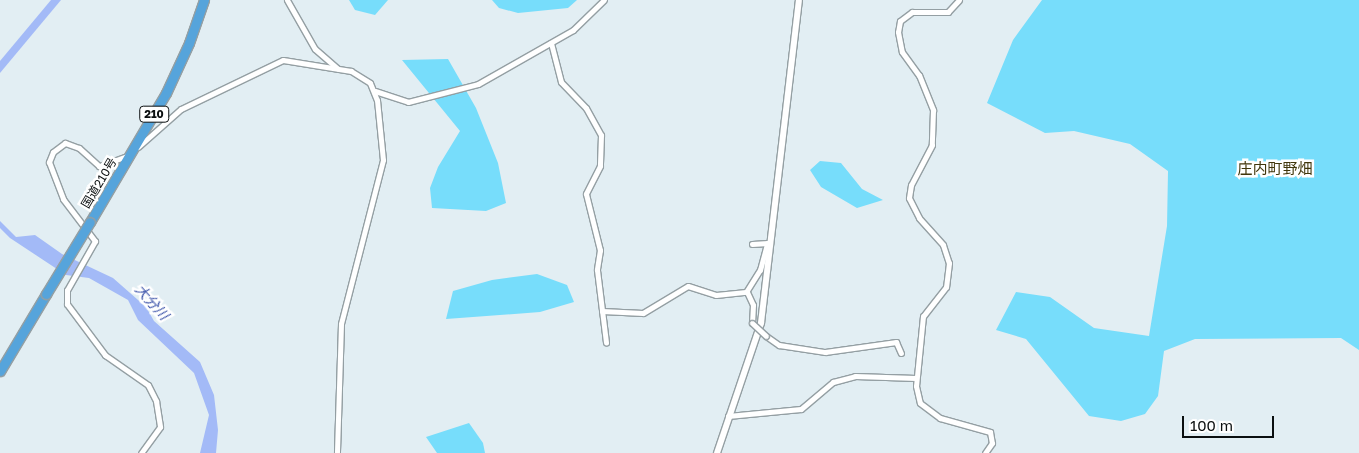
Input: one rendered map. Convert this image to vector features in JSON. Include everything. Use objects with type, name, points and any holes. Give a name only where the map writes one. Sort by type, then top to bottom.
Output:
[{"type":"highway","name":"国道210号","points":[[0,371],[131,154],[175,74],[204,0]]},
{"type":"street","points":[[287,0],[315,48],[338,69]]},
{"type":"street","points":[[141,453],[160,427],[154,394],[144,382],[105,355],[67,304],[70,284],[94,248],[95,241],[56,185],[50,159],[65,143],[79,148],[99,166],[131,154],[181,109],[277,62],[293,58],[358,74],[375,91],[408,102],[456,92],[503,73],[584,23],[604,0]]},
{"type":"street","points":[[718,453],[727,416],[759,334],[800,0]]},
{"type":"street","points":[[958,0],[948,12],[912,12],[902,18],[898,32],[902,52],[918,75],[933,110],[932,145],[911,185],[909,198],[919,218],[943,245],[949,263],[946,287],[923,316],[916,378],[918,396],[926,410],[940,418],[990,432],[992,443],[985,453]]},
{"type":"street","points":[[551,43],[561,82],[586,108],[601,135],[600,166],[586,194],[600,250],[597,270],[602,311],[602,334],[606,342]]},
{"type":"street","points":[[338,453],[341,324],[382,160],[375,91]]},
{"type":"street","points":[[752,244],[769,243]]},
{"type":"street","points":[[747,292],[760,270],[769,243]]},
{"type":"street","points":[[602,311],[643,313],[688,286],[716,295],[747,292]]},
{"type":"street","points":[[747,292],[753,305],[752,323],[779,345],[825,352],[896,342],[901,353]]},
{"type":"street","points":[[727,416],[800,408],[833,382],[855,376],[916,378]]},
{"type":"shaded area","points":[[51,0],[61,0],[0,73],[0,61]]},
{"type":"shaded area","points":[[349,0],[388,0],[375,15],[355,10]]},
{"type":"shaded area","points":[[492,0],[577,0],[568,8],[518,13],[499,8]]},
{"type":"shaded area","points":[[1042,0],[1359,0],[1359,350],[1341,338],[1195,339],[1164,351],[1158,396],[1145,414],[1121,421],[1089,416],[1026,339],[996,330],[1016,292],[1050,297],[1094,328],[1149,336],[1167,226],[1168,171],[1130,144],[1074,131],[1045,133],[987,103],[1013,40]]},
{"type":"shaded area","points":[[448,59],[476,108],[498,163],[506,203],[486,211],[432,208],[430,188],[438,167],[460,131],[402,60]]},
{"type":"shaded area","points":[[820,161],[841,163],[862,189],[883,200],[857,208],[821,187],[810,170]]},
{"type":"shaded area","points":[[0,221],[16,237],[35,235],[62,254],[113,278],[146,307],[154,321],[200,362],[214,395],[218,430],[216,453],[200,453],[209,415],[194,373],[138,320],[128,300],[89,278],[66,275],[10,238],[0,228]]},
{"type":"shaded area","points":[[537,274],[567,285],[574,302],[540,312],[446,319],[453,291],[492,280]]},
{"type":"shaded area","points":[[469,423],[483,443],[485,453],[437,453],[426,437]]},
{"type":"district","name":"庄内町野畑","points":[[1275,169]]},
{"type":"water label","name":"大分川","points":[[152,302]]}]
